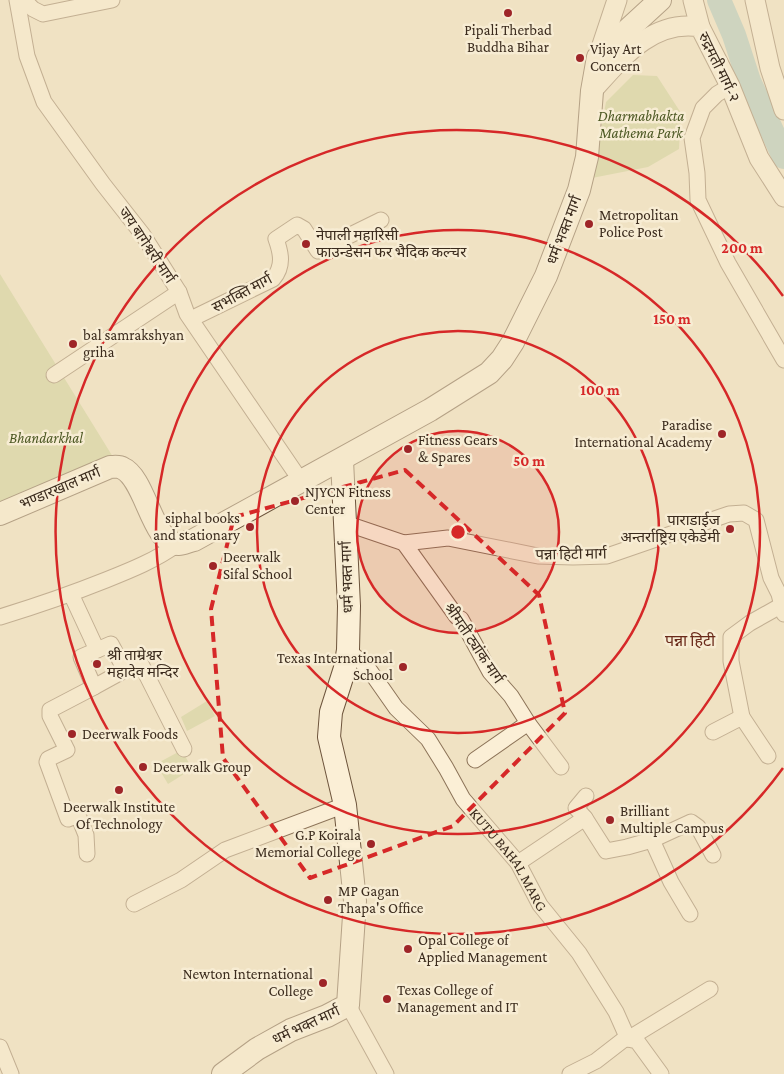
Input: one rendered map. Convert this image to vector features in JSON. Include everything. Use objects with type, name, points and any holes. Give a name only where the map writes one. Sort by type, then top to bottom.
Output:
[{"type":"main road","points":[[598,56],[660,0]]},
{"type":"main road","name":"धर्म भक्त मार्ग","points":[[223,1074],[257,1049],[291,1030],[328,1016],[348,1005],[355,901],[345,805],[329,737],[331,712],[345,668],[348,650],[349,606],[342,460],[471,386],[489,373],[502,359],[513,342],[546,276],[573,210],[579,190],[587,157],[592,91],[598,56]]},
{"type":"main road","points":[[174,543],[194,540],[342,460]]},
{"type":"main road","name":"भण्डारखाल मार्ग","points":[[0,514],[110,467],[121,467],[134,480],[159,530],[174,543]]},
{"type":"street","name":"जय बागेश्वरी मार्ग","points":[[17,0],[27,56],[44,102],[103,184],[143,234],[179,292],[190,319],[301,482]]},
{"type":"street","points":[[24,0],[33,9],[43,14],[112,0]]},
{"type":"street","points":[[598,56],[617,0]]},
{"type":"street","points":[[693,0],[700,27]]},
{"type":"street","points":[[754,0],[770,68],[784,110]]},
{"type":"street","name":"रुद्रमती मार्ग-२","points":[[592,91],[642,40],[672,27],[689,25],[700,27],[730,86],[759,158],[784,197]]},
{"type":"street","points":[[730,86],[716,94],[703,108],[692,138],[697,173],[698,200],[728,263],[784,360]]},
{"type":"street","name":"सभक्ति मार्ग","points":[[190,319],[273,279],[279,272],[281,255],[276,239],[297,224],[304,229],[318,251],[381,220]]},
{"type":"street","points":[[54,375],[179,292]]},
{"type":"street","name":"पन्ना हिटी मार्ग","points":[[345,523],[404,543],[448,538],[538,556],[606,556],[729,514],[744,513],[756,520],[771,578],[782,602]]},
{"type":"street","points":[[0,617],[71,594],[163,555],[174,543]]},
{"type":"street","name":"श्रीमती ट्यांक मार्ग","points":[[404,543],[457,617],[461,619],[490,672],[511,696],[528,723],[561,767]]},
{"type":"street","points":[[71,594],[97,650]]},
{"type":"street","points":[[768,756],[742,717],[739,705],[736,661],[731,637],[782,602]]},
{"type":"street","points":[[94,687],[81,658],[111,644],[125,670]]},
{"type":"street","name":"KUTU BAHAL MARG","points":[[348,650],[368,668],[396,708],[428,740],[463,799],[518,863],[540,905],[579,953],[616,1012],[627,1038],[637,1041],[660,1074]]},
{"type":"street","points":[[86,854],[86,835],[78,816],[68,819],[47,762],[48,759],[67,750],[49,713],[50,710],[140,662],[184,749]]},
{"type":"street","points":[[713,732],[742,717]]},
{"type":"street","points":[[475,760],[528,723]]},
{"type":"street","points":[[586,796],[576,808],[606,851],[652,840],[691,822],[698,827],[713,855]]},
{"type":"street","points":[[134,904],[194,872],[225,850],[345,805]]},
{"type":"street","points":[[518,863],[584,818]]},
{"type":"street","points":[[652,840],[671,882],[690,914]]},
{"type":"street","points":[[570,1074],[596,1061],[627,1038],[710,989]]},
{"type":"street","points":[[348,1005],[386,1074]]},
{"type":"street","points":[[0,1047],[12,1074]]},
{"type":"highlighted area","points":[[405,470],[539,595],[565,713],[453,826],[310,878],[223,758],[211,609],[234,517]]},
{"type":"green space","name":"Dharmabhakta Mathema Park","points":[[633,75],[657,76],[681,113],[679,149],[648,167],[592,178],[606,102]]},
{"type":"green space","name":"Bhandarkhal","points":[[0,274],[113,457],[0,508]]},
{"type":"green space","points":[[207,701],[215,716],[187,731],[181,717]]},
{"type":"green space","points":[[182,750],[192,769],[168,784],[156,764]]},
{"type":"waterway","points":[[719,0],[734,35],[749,81],[784,157]]},
{"type":"place","name":"Pipali Therbad Buddha Bihar","points":[[508,13]]},
{"type":"place","name":"Vijay Art Concern","points":[[580,58]]},
{"type":"place","name":"Metropolitan Police Post","points":[[589,224]]},
{"type":"place","name":"नेपाली महारिसी फाउन्डेसन फर भैदिक कल्चर","points":[[306,244]]},
{"type":"place","name":"bal samrakshyan griha","points":[[73,344]]},
{"type":"place","name":"Paradise International Academy","points":[[722,434]]},
{"type":"place","name":"Fitness Gears & Spares","points":[[408,449]]},
{"type":"place","name":"NJYCN Fitness Center","points":[[295,501]]},
{"type":"place","name":"siphal books and stationary","points":[[250,527]]},
{"type":"place","name":"पाराडाईज अन्तर्राष्ट्रिय एकेडेमी","points":[[730,529]]},
{"type":"place","name":"Deerwalk Sifal School","points":[[213,566]]},
{"type":"place","name":"श्री ताम्रेश्वर महादेव मन्दिर","points":[[97,664]]},
{"type":"place","name":"Texas International School","points":[[403,667]]},
{"type":"place","name":"Deerwalk Foods","points":[[72,734]]},
{"type":"place","name":"Deerwalk Group","points":[[143,767]]},
{"type":"place","name":"Deerwalk Institute Of Technology","points":[[119,790]]},
{"type":"place","name":"Brilliant Multiple Campus","points":[[610,820]]},
{"type":"place","name":"G.P Koirala Memorial College","points":[[371,844]]},
{"type":"place","name":"MP Gagan Thapa's Office","points":[[328,900]]},
{"type":"place","name":"Opal College of Applied Management","points":[[408,949]]},
{"type":"place","name":"Newton International College","points":[[323,983]]},
{"type":"place","name":"Texas College of Management and IT","points":[[387,999]]},
{"type":"district","name":"पन्ना हिटी","points":[[690,640]]}]
